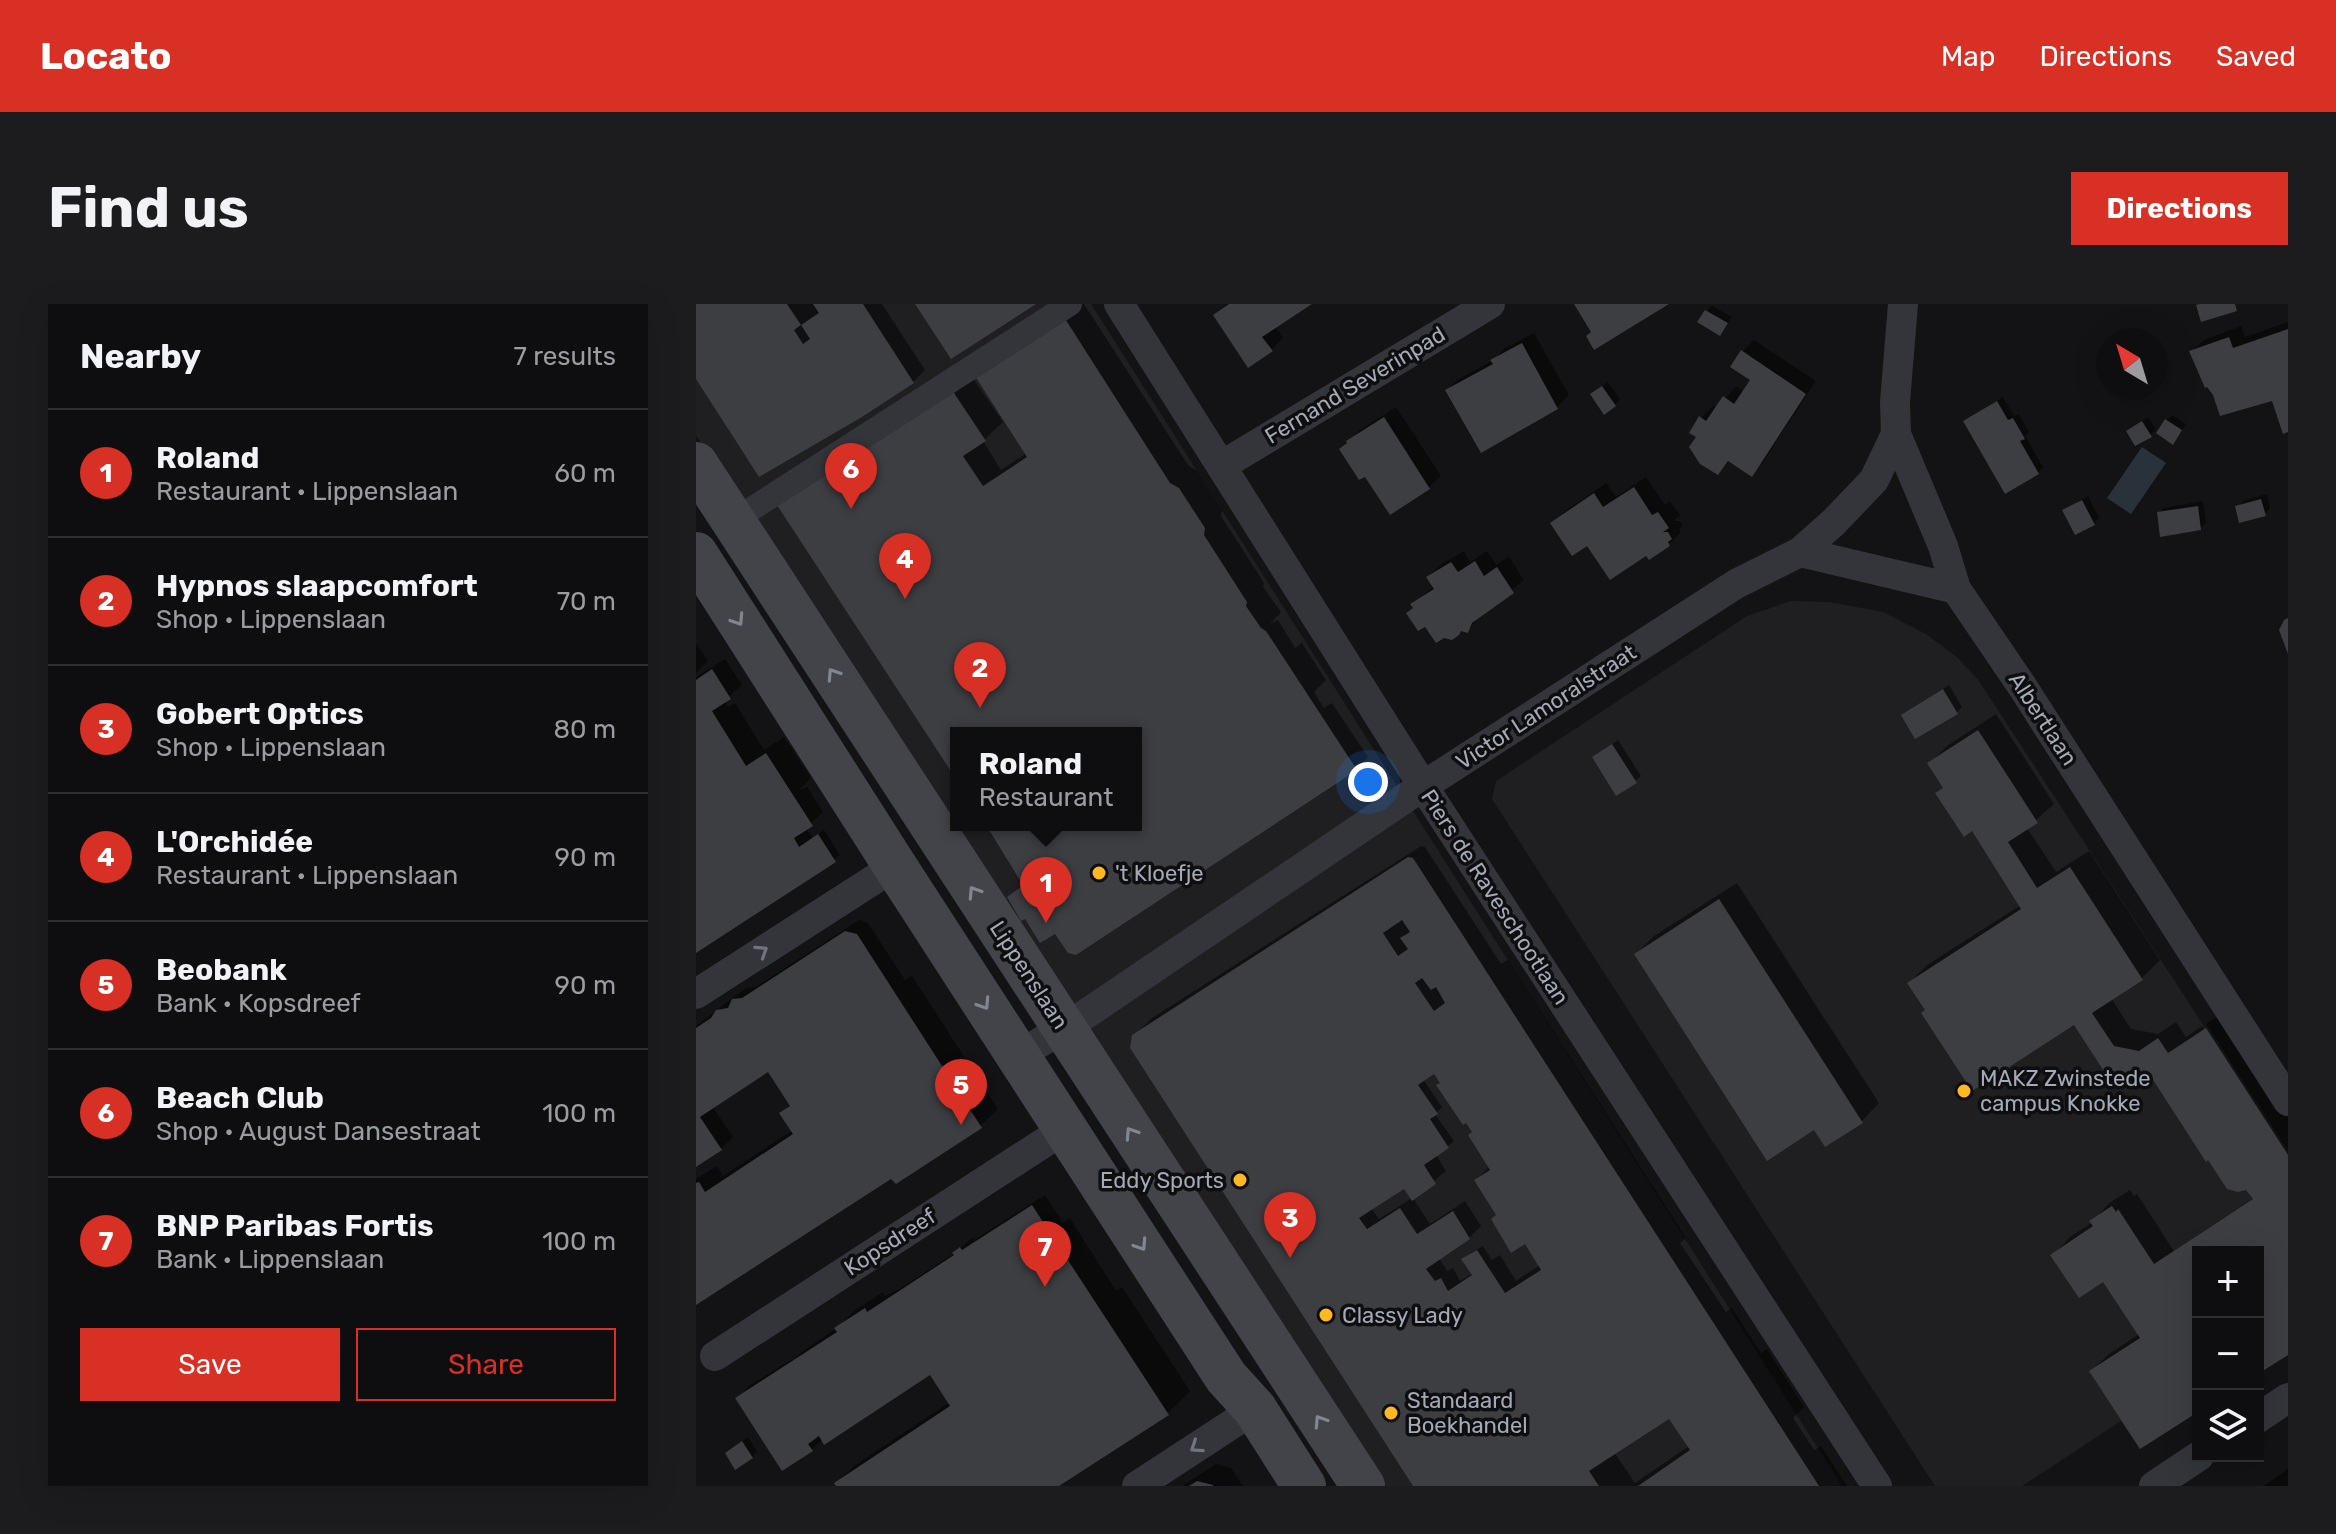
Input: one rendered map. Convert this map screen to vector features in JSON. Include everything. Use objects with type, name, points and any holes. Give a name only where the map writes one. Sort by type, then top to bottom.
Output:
[{"type":"main road","name":"Lippenslaan","points":[[696,464],[1363,1486]]},
{"type":"main road","points":[[696,554],[1226,1377],[1255,1409],[1304,1486]]},
{"type":"street","points":[[733,521],[1070,304]]},
{"type":"street","name":"Piers de Raveschootlaan","points":[[1119,304],[1423,786],[1877,1486]]},
{"type":"street","name":"Fernand Severinpad","points":[[1221,466],[1490,304]]},
{"type":"street","name":"Albertlaan","points":[[1903,304],[1895,402],[1896,434],[1943,546],[1956,589],[2022,686],[2288,1101]]},
{"type":"street","name":"Victor Lamoralstraat","points":[[1018,1056],[1063,1029],[1423,786],[1736,584],[1800,552],[1874,480],[1896,434]]},
{"type":"street","points":[[1800,552],[1956,589]]},
{"type":"street","points":[[696,994],[895,866]]},
{"type":"street","name":"Kopsdreef","points":[[715,1356],[1065,1129]]},
{"type":"street","points":[[2264,1414],[2288,1398]]},
{"type":"street","points":[[1137,1486],[1255,1409]]},
{"type":"street","points":[[2154,1486],[2192,1461]]},
{"type":"shaded area","points":[[696,304],[1091,304],[1842,1486],[1372,1486],[951,831],[1142,831],[1142,727],[950,727],[950,830],[696,435]]},
{"type":"shaded area","points":[[2142,447],[2166,463],[2131,514],[2107,498]]},
{"type":"shaded area","name":"MAKZ Zwinstede campus Knokke","points":[[1791,601],[1829,602],[1883,612],[1926,634],[1958,658],[1979,681],[2288,1155],[2288,1355],[2264,1273],[2264,1246],[2192,1246],[2192,1416],[2140,1449],[2121,1421],[2022,1486],[1935,1486],[1492,799],[1496,781],[1747,616]]},
{"type":"building","points":[[696,304],[787,304],[801,325],[819,313],[813,304],[863,304],[914,383],[759,477],[696,379]],"holes":[[[801,325],[810,339],[803,344],[794,330]]]},
{"type":"building","points":[[915,304],[1036,304],[951,359]]},
{"type":"building","points":[[1229,304],[1312,304],[1262,337],[1273,351],[1248,368],[1213,315]]},
{"type":"building","points":[[1574,304],[1669,304],[1594,350],[1586,336],[1591,332]]},
{"type":"building","points":[[2235,304],[2237,311],[2201,322],[2196,305]]},
{"type":"building","points":[[1705,310],[1728,323],[1720,336],[1697,322]]},
{"type":"building","points":[[1062,314],[1170,483],[1179,488],[1205,528],[1204,535],[1247,602],[1246,606],[1266,631],[1357,770],[1076,955],[1068,953],[1055,934],[1040,943],[1025,919],[1021,921],[1007,897],[1023,885],[990,831],[1142,831],[1142,727],[950,727],[950,770],[775,502],[950,387],[986,441],[963,456],[983,486],[1027,457],[973,373]]},
{"type":"building","points":[[2288,329],[2288,432],[2283,434],[2272,401],[2220,416],[2213,395],[2205,388],[2189,351],[2229,337],[2233,348]]},
{"type":"building","points":[[1522,343],[1558,409],[1481,453],[1445,390],[1493,364],[1490,360]]},
{"type":"building","points":[[1741,350],[1806,394],[1752,477],[1728,461],[1718,475],[1700,464],[1689,447],[1696,437],[1689,433],[1699,416],[1706,421],[1723,396],[1734,404],[1750,380],[1730,367]]},
{"type":"building","points":[[1602,386],[1616,406],[1604,415],[1590,394]]},
{"type":"building","points":[[1997,401],[2008,420],[2013,418],[2025,439],[2020,441],[2039,474],[2005,494],[1963,421]]},
{"type":"building","points":[[1384,417],[1430,489],[1390,515],[1365,477],[1359,480],[1339,449],[1346,441]]},
{"type":"building","points":[[2165,419],[2182,430],[2173,445],[2156,433]]},
{"type":"building","points":[[2142,421],[2152,437],[2135,446],[2126,431]]},
{"type":"building","points":[[1634,487],[1652,515],[1658,512],[1669,528],[1663,532],[1668,532],[1672,539],[1668,542],[1670,546],[1649,560],[1646,556],[1610,580],[1587,546],[1572,556],[1550,523],[1594,493],[1603,507]]},
{"type":"building","points":[[2261,499],[2266,516],[2239,523],[2235,506]]},
{"type":"building","points":[[2082,500],[2095,525],[2075,535],[2062,510]]},
{"type":"building","points":[[2198,506],[2201,530],[2160,537],[2157,512]]},
{"type":"building","points":[[1475,561],[1484,576],[1497,567],[1514,593],[1472,623],[1468,633],[1461,631],[1452,640],[1444,638],[1436,643],[1425,627],[1418,631],[1406,613],[1413,608],[1410,604],[1434,589],[1426,577],[1451,562],[1458,572]]},
{"type":"building","points":[[2288,618],[2288,654],[2279,630]]},
{"type":"building","points":[[712,669],[731,699],[712,711],[746,766],[766,753],[813,826],[794,838],[799,847],[818,834],[836,862],[696,953],[696,680]]},
{"type":"building","points":[[1943,689],[1958,714],[1915,739],[1901,715]]},
{"type":"building","points":[[1978,730],[2038,823],[2008,842],[2037,888],[2070,867],[2143,980],[2092,1013],[2114,1046],[2139,1051],[2158,1038],[2168,1053],[2206,1028],[2288,1155],[2288,1355],[2264,1370],[2264,1246],[2192,1246],[2192,1416],[2140,1449],[2089,1371],[2140,1338],[2103,1282],[2079,1298],[2050,1255],[2093,1226],[2089,1221],[2112,1206],[2116,1212],[2118,1209],[2154,1264],[2253,1199],[2246,1190],[2238,1192],[2227,1189],[2148,1072],[2127,1082],[2107,1076],[2074,1025],[1972,1091],[1921,1013],[1925,1010],[1907,983],[2021,909],[1972,831],[1964,837],[1935,793],[1943,788],[1927,763]]},
{"type":"building","points":[[1612,744],[1637,783],[1616,796],[1592,757]]},
{"type":"building","points":[[1408,857],[1413,858],[1819,1486],[1638,1486],[1690,1450],[1669,1419],[1589,1471],[1599,1486],[1413,1486],[1130,1048],[1132,1035]],"holes":[[[1402,920],[1410,932],[1400,938],[1408,949],[1398,956],[1383,933]],[[1422,978],[1431,990],[1436,987],[1445,1003],[1434,1011],[1415,983]],[[1434,1074],[1440,1083],[1436,1085],[1463,1125],[1466,1123],[1472,1132],[1468,1135],[1490,1170],[1474,1180],[1496,1215],[1491,1219],[1511,1253],[1525,1244],[1541,1270],[1505,1293],[1477,1250],[1461,1259],[1472,1275],[1448,1291],[1441,1278],[1435,1281],[1426,1269],[1470,1239],[1453,1211],[1417,1234],[1400,1208],[1367,1229],[1359,1218],[1404,1189],[1412,1201],[1436,1184],[1424,1165],[1449,1148],[1430,1119],[1438,1114],[1418,1085]]]},
{"type":"building","points":[[1719,899],[1863,1123],[1825,1147],[1814,1130],[1767,1161],[1634,954]]},
{"type":"building","points":[[845,931],[857,934],[982,1128],[896,1184],[891,1179],[696,1305],[696,1183],[699,1182],[705,1192],[793,1134],[779,1113],[790,1106],[768,1072],[700,1117],[722,1150],[696,1167],[696,1028],[711,1018],[716,1010],[728,1008],[732,999],[742,998]]},
{"type":"building","points":[[1032,1205],[1169,1415],[1059,1486],[836,1486],[834,1483],[950,1406],[930,1375],[824,1445],[819,1436],[808,1444],[813,1451],[782,1471],[735,1398],[837,1332],[834,1328],[865,1308],[867,1312],[954,1255],[952,1253],[960,1247],[962,1250]]},
{"type":"building","points":[[742,1441],[753,1458],[735,1470],[725,1453]]},
{"type":"building","points":[[1197,1481],[1213,1485],[1213,1486],[1189,1486]]},
{"type":"place","name":"Beach Club","points":[[851,509]]},
{"type":"place","name":"L'Orchidée","points":[[905,599]]},
{"type":"place","name":"Hypnos slaapcomfort","points":[[980,708]]},
{"type":"place","name":"'t Kloefje","points":[[1099,873]]},
{"type":"place","name":"Roland","points":[[1046,923]]},
{"type":"place","name":"MAKZ Zwinstede campus Knokke","points":[[1964,1091]]},
{"type":"place","name":"Beobank","points":[[961,1125]]},
{"type":"place","name":"Eddy Sports","points":[[1240,1180]]},
{"type":"place","name":"Gobert Optics","points":[[1290,1258]]},
{"type":"place","name":"BNP Paribas Fortis","points":[[1045,1287]]},
{"type":"place","name":"Classy Lady","points":[[1326,1315]]},
{"type":"place","name":"Standaard Boekhandel","points":[[1391,1413]]}]
